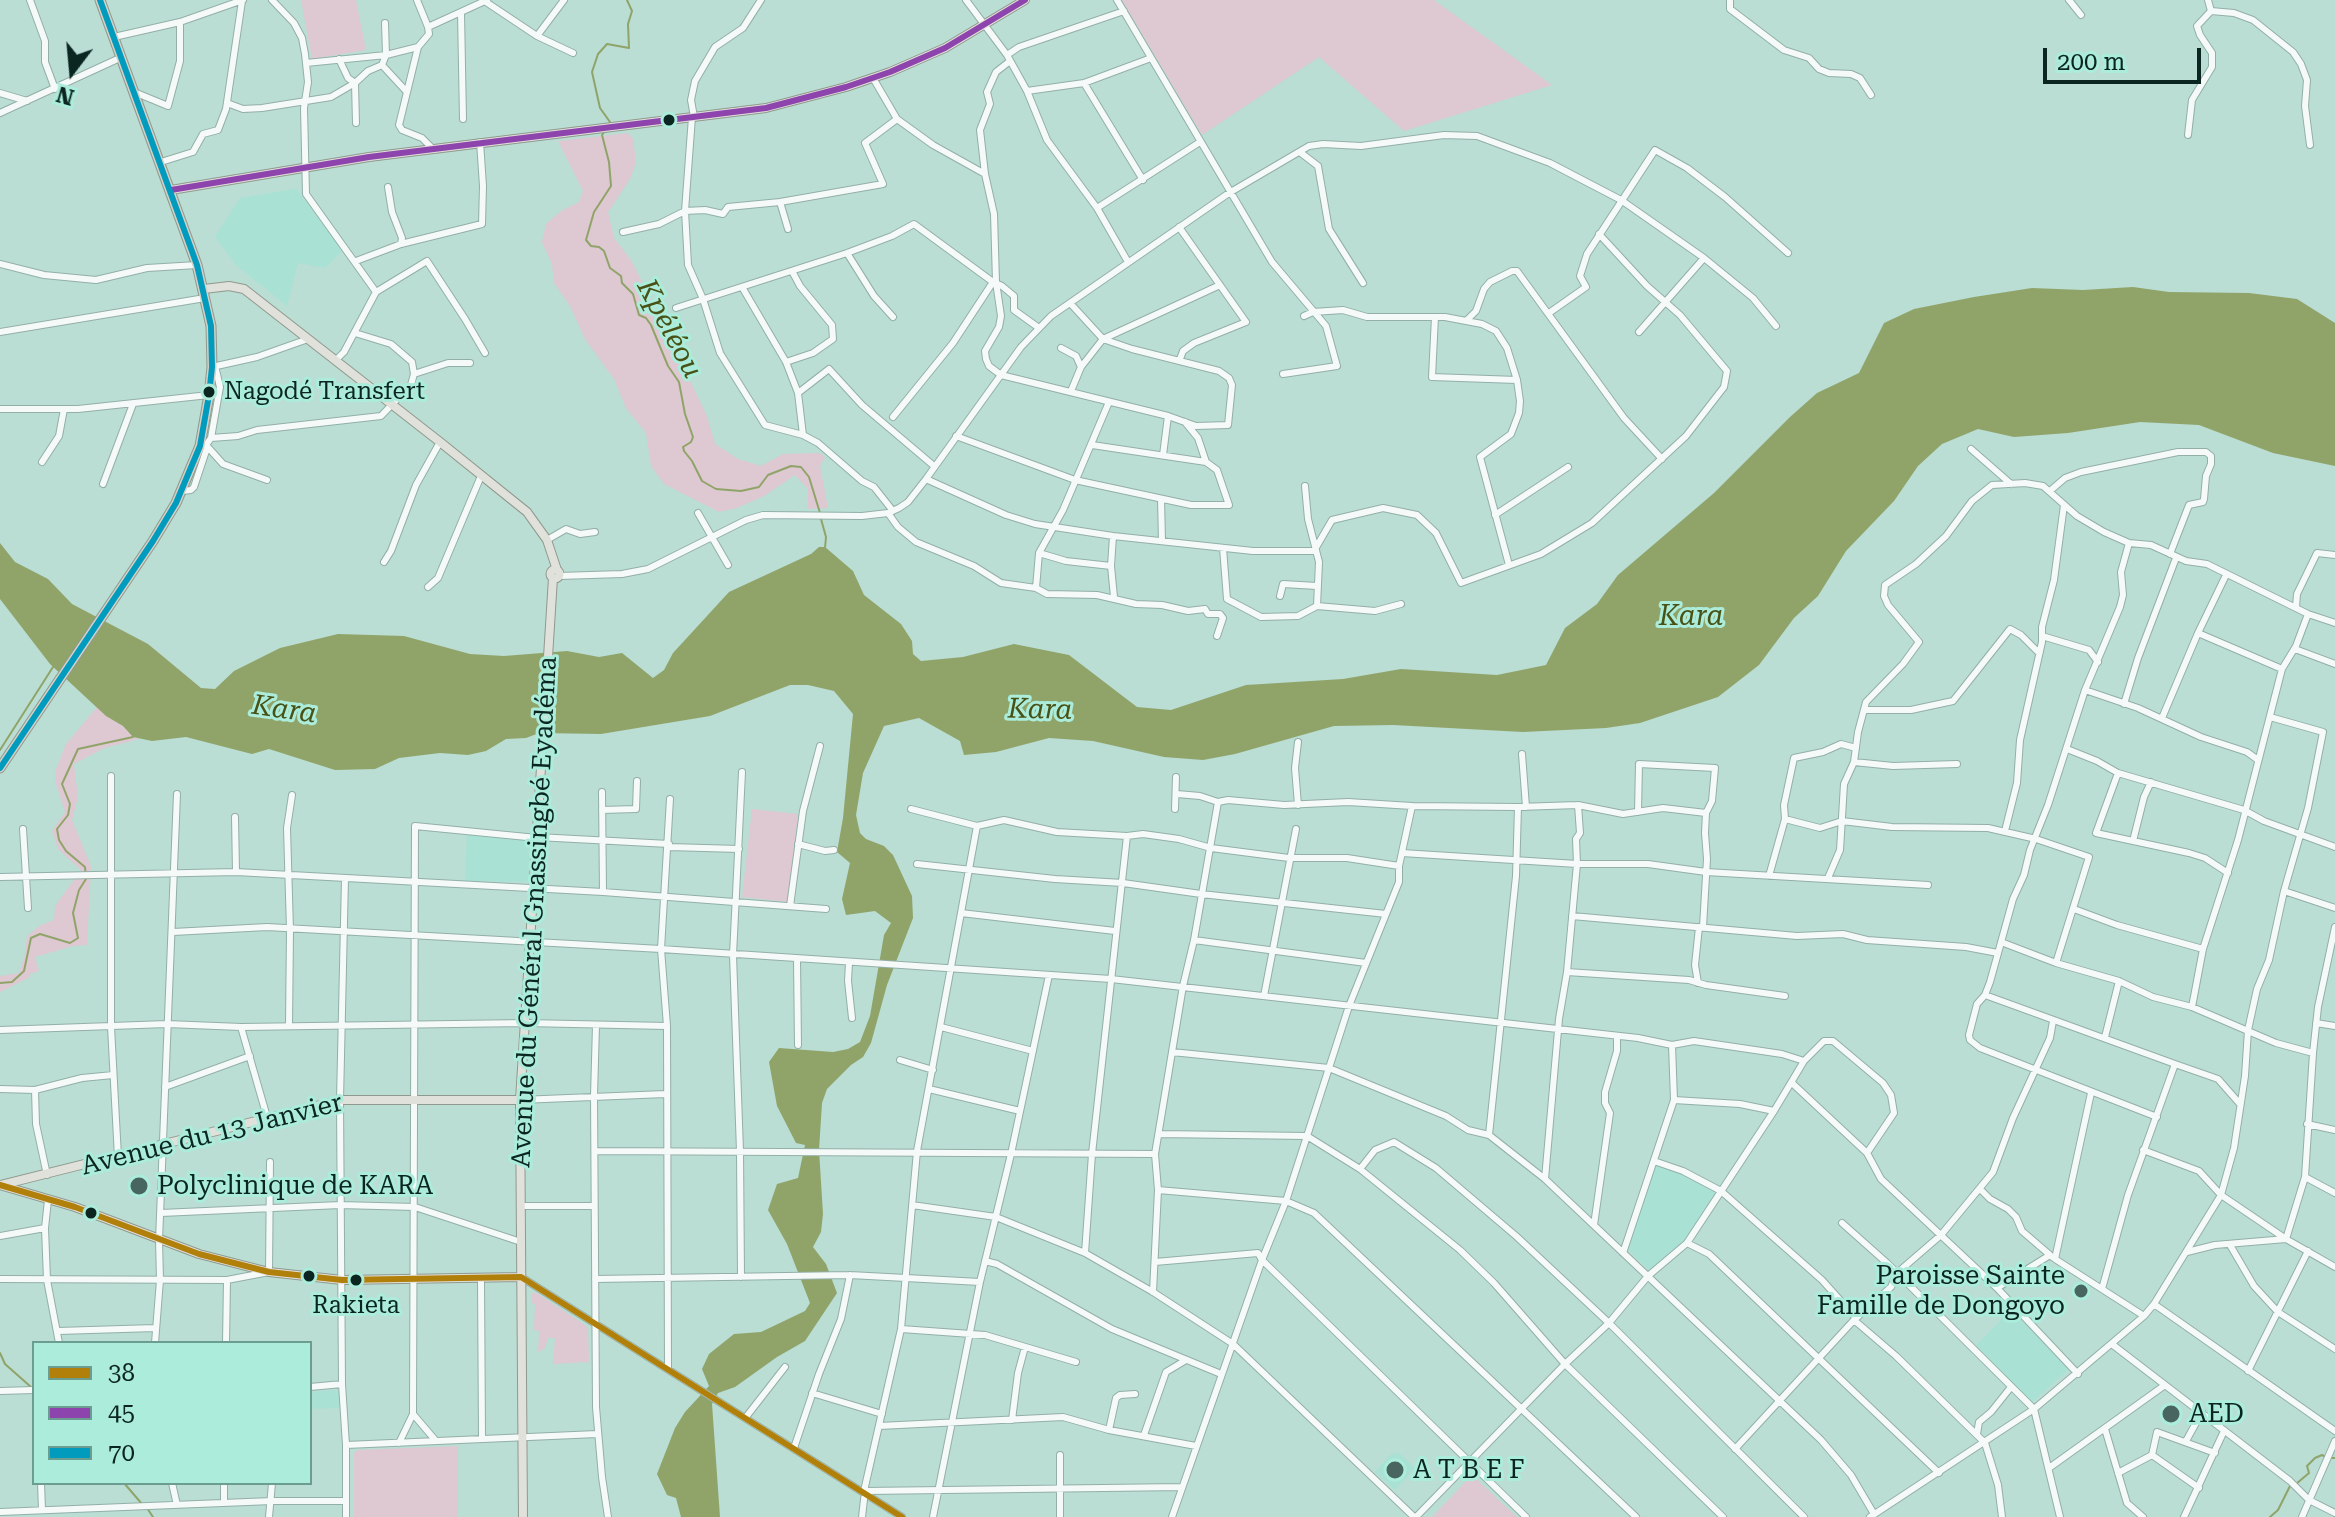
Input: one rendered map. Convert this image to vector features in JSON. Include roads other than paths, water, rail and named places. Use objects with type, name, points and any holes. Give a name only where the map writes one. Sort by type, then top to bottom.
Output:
[{"type":"highway","points":[[0,768],[153,541],[206,444],[214,367],[205,294],[161,162],[100,0]]},
{"type":"main road","points":[[171,190],[303,167],[480,142],[766,108],[873,78],[945,48],[1025,0]]},
{"type":"main road","name":"Avenue du Général Gnassingbé Eyadéma","points":[[205,294],[229,286],[244,289],[527,512],[547,540],[554,558],[556,574],[520,1100],[523,1517]]},
{"type":"main road","name":"Avenue du 13 Janvier","points":[[0,1185],[340,1100],[520,1100]]},
{"type":"main road","points":[[0,1185],[75,1207],[199,1254],[269,1272],[342,1280],[521,1277]]},
{"type":"street","points":[[30,0],[45,41],[45,62],[55,89]]},
{"type":"street","points":[[114,37],[180,22],[243,0],[227,103],[218,130],[203,134],[193,152],[161,162]]},
{"type":"street","points":[[272,0],[294,23],[302,38],[306,63],[303,167],[306,194],[376,292]]},
{"type":"street","points":[[417,0],[429,34],[418,47],[399,128],[422,138],[433,149]]},
{"type":"street","points":[[537,36],[564,0]]},
{"type":"street","points":[[761,0],[743,28],[715,47],[695,81],[691,100],[693,117],[685,211],[688,265],[703,299],[720,353],[743,385],[755,412],[765,425],[803,435],[818,443],[862,481],[874,487],[898,527],[916,542],[974,566],[1001,583],[1036,588],[1047,594],[1114,597],[1136,604],[1162,605],[1188,611],[1205,609],[1208,614],[1220,614],[1223,618],[1217,636]]},
{"type":"street","points":[[966,0],[1008,58],[1027,91],[1047,140],[1097,208],[1128,262]]},
{"type":"street","points":[[1117,0],[1272,262],[1326,326],[1337,366],[1283,374]]},
{"type":"street","points":[[1730,0],[1730,9],[1778,47],[1809,58],[1819,69],[1829,73],[1851,74],[1860,78],[1871,95]]},
{"type":"street","points":[[2069,0],[2081,15]]},
{"type":"street","points":[[2208,0],[2211,11]]},
{"type":"street","points":[[428,27],[486,1],[537,36],[573,53]]},
{"type":"street","points":[[1070,303],[1103,339],[1219,371],[1229,378],[1232,385],[1228,425],[1196,426],[1168,416],[1001,375],[989,366],[986,355],[1000,323],[995,282],[994,214],[980,130],[990,104],[987,92],[996,72],[1019,47],[1124,11]]},
{"type":"street","points":[[2188,135],[2192,100],[2212,67],[2212,53],[2197,26],[2211,11]]},
{"type":"street","points":[[2211,11],[2234,13],[2253,20],[2293,52],[2307,80],[2305,106],[2310,145]]},
{"type":"street","points":[[461,13],[463,119]]},
{"type":"street","points":[[134,92],[168,106],[180,61],[180,22]]},
{"type":"street","points":[[227,103],[243,109],[262,108],[331,97],[382,65],[386,55],[385,23]]},
{"type":"street","points":[[306,63],[386,55],[418,47]]},
{"type":"street","points":[[0,113],[122,57]]},
{"type":"street","points":[[1027,91],[1084,83],[1151,58]]},
{"type":"street","points":[[339,59],[348,78],[355,83]]},
{"type":"street","points":[[382,65],[406,91]]},
{"type":"street","points":[[873,78],[897,119],[933,145],[985,174]]},
{"type":"street","points":[[355,83],[356,123]]},
{"type":"street","points":[[1084,83],[1143,180]]},
{"type":"street","points":[[0,93],[28,101]]},
{"type":"street","points":[[623,232],[659,224],[685,211],[705,210],[723,214],[728,207],[780,202],[883,184],[865,143],[897,119]]},
{"type":"street","points":[[556,574],[636,572],[659,565],[746,520],[763,515],[862,516],[890,512],[908,502],[1039,328],[1070,303],[1229,193],[1309,146],[1361,146],[1444,135],[1477,136],[1550,163],[1621,200],[1704,258],[1753,298],[1776,326]]},
{"type":"street","points":[[356,261],[401,244],[482,224],[480,142]]},
{"type":"street","points":[[1097,208],[1200,142]]},
{"type":"street","points":[[1549,313],[1586,287],[1580,276],[1587,254],[1655,150],[1687,168],[1725,197],[1788,253]]},
{"type":"street","points":[[1301,153],[1318,166],[1329,229],[1363,283]]},
{"type":"street","points":[[388,187],[401,244]]},
{"type":"street","points":[[780,202],[788,229]]},
{"type":"street","points":[[676,308],[847,253],[914,224],[1014,296],[1014,310],[1039,328]]},
{"type":"street","points":[[1179,227],[1246,322],[1194,343],[1183,351],[1180,359]]},
{"type":"street","points":[[1314,551],[1332,520],[1383,508],[1417,515],[1436,533],[1461,583],[1541,554],[1592,523],[1686,436],[1724,387],[1727,371],[1666,302],[1599,234]]},
{"type":"street","points":[[847,253],[874,296],[893,317]]},
{"type":"street","points":[[1639,332],[1704,258]]},
{"type":"street","points":[[336,360],[344,352],[376,292],[427,261],[485,353]]},
{"type":"street","points":[[0,264],[44,275],[96,280],[147,268],[197,265]]},
{"type":"street","points":[[786,362],[813,353],[833,339],[832,325],[800,286],[792,271]]},
{"type":"street","points":[[1467,320],[1476,311],[1490,282],[1512,271],[1520,274],[1624,418],[1662,459]]},
{"type":"street","points":[[893,417],[953,343],[995,282]]},
{"type":"street","points":[[1071,391],[1081,367],[1103,339],[1220,285]]},
{"type":"street","points":[[742,287],[786,362],[798,393],[803,435]]},
{"type":"street","points":[[0,332],[205,294]]},
{"type":"street","points":[[1304,316],[1313,312],[1343,310],[1367,317],[1435,317],[1467,320],[1496,331],[1507,348],[1520,401],[1517,422],[1511,434],[1480,457],[1509,565]]},
{"type":"street","points":[[1435,317],[1432,377],[1517,380]]},
{"type":"street","points":[[206,444],[257,430],[381,416],[401,395],[409,392],[414,374],[412,362],[391,344],[355,333]]},
{"type":"street","points":[[206,444],[220,387],[214,367],[257,357],[308,339]]},
{"type":"street","points":[[1061,348],[1076,356],[1081,367]]},
{"type":"street","points":[[414,374],[448,363],[470,363]]},
{"type":"street","points":[[798,393],[829,369],[862,405],[934,466]]},
{"type":"street","points":[[0,409],[64,409],[209,395]]},
{"type":"street","points":[[1036,588],[1039,553],[1054,527],[1109,402]]},
{"type":"street","points":[[103,484],[133,404]]},
{"type":"street","points":[[42,462],[59,436],[64,409]]},
{"type":"street","points":[[1163,455],[1168,416]]},
{"type":"street","points":[[1185,422],[1198,438],[1206,462]]},
{"type":"street","points":[[956,436],[1075,480],[1191,505],[1229,505],[1217,470],[1206,462],[1092,445]]},
{"type":"street","points":[[384,562],[416,485],[440,442]]},
{"type":"street","points":[[206,444],[223,464],[267,480]]},
{"type":"street","points":[[1971,449],[2011,484]]},
{"type":"street","points":[[2051,490],[2065,478],[2081,472],[2156,455],[2206,452],[2211,456],[2203,502],[2189,505],[2124,704]]},
{"type":"street","points":[[1495,515],[1568,467]]},
{"type":"street","points":[[428,587],[438,578],[481,476]]},
{"type":"street","points":[[926,479],[1006,515],[1054,527],[1223,548],[1314,551]]},
{"type":"street","points":[[1828,878],[1840,850],[1844,784],[1854,762],[1870,696],[1903,664],[1919,642],[1888,605],[1884,596],[1885,585],[1916,564],[1946,536],[1981,492],[1992,485],[2037,484],[2051,490],[2064,505],[2088,523],[2129,543],[2151,545],[2173,556],[2207,564],[2308,614],[2335,623]]},
{"type":"street","points":[[1305,486],[1314,551],[1319,562],[1317,606]]},
{"type":"street","points":[[1161,499],[1162,541]]},
{"type":"street","points":[[2005,831],[2017,783],[2020,740],[2054,580],[2064,505]]},
{"type":"street","points":[[698,513],[728,565]]},
{"type":"street","points":[[547,540],[566,529],[580,534],[595,532]]},
{"type":"street","points":[[1113,536],[1111,566],[1114,597]]},
{"type":"street","points":[[2129,543],[2121,572],[2123,595],[2120,607],[2085,690],[2013,899],[1985,995],[1977,1004],[1970,1027],[1970,1040],[1980,1048],[2157,1117]]},
{"type":"street","points":[[1223,548],[1227,599],[1261,617],[1298,616],[1317,606],[1375,611],[1401,604]]},
{"type":"street","points":[[1039,553],[1066,561],[1111,566]]},
{"type":"street","points":[[2296,607],[2297,594],[2317,553],[2335,555]]},
{"type":"street","points":[[2162,718],[2226,575]]},
{"type":"street","points":[[1280,596],[1283,584],[1317,586]]},
{"type":"street","points":[[2192,1007],[2203,949],[2228,873],[2282,669],[2295,649],[2308,614]]},
{"type":"street","points":[[1865,710],[1911,710],[1953,701],[2010,629],[2039,653]]},
{"type":"street","points":[[2198,633],[2282,669]]},
{"type":"street","points":[[2042,636],[2089,650],[2098,662]]},
{"type":"street","points":[[2295,649],[2335,664]]},
{"type":"street","points":[[2085,690],[2162,718],[2201,737],[2247,752],[2258,760]]},
{"type":"street","points":[[1172,1052],[1329,1068],[1446,1116],[1468,1130],[1489,1135],[1545,1179],[1821,1440],[1851,1475],[1872,1515],[2034,1409],[2113,1345],[2154,1304],[2221,1195],[2234,1148],[2245,1076],[2248,1030],[2257,989],[2269,960],[2284,891],[2308,808],[2323,732],[2270,717]]},
{"type":"street","points":[[1298,742],[1295,768],[1298,805]]},
{"type":"street","points":[[1769,876],[1785,819],[1784,805],[1794,758],[1823,752],[1841,744],[1856,748]]},
{"type":"street","points":[[790,906],[803,811],[820,746]]},
{"type":"street","points":[[2067,749],[2118,773],[2244,810],[2264,821],[2335,847]]},
{"type":"street","points":[[1489,1135],[1522,807],[1522,754]]},
{"type":"street","points":[[1854,762],[1893,766],[1957,764]]},
{"type":"street","points":[[1638,812],[1639,764],[1715,768],[1712,801],[1706,813],[1706,872],[1695,965],[1698,983]]},
{"type":"street","points":[[741,1277],[733,955],[742,772]]},
{"type":"street","points":[[2118,773],[2096,833],[2189,853],[2205,858],[2228,873]]},
{"type":"street","points":[[111,776],[111,1027],[118,1157]]},
{"type":"street","points":[[1175,809],[1176,777]]},
{"type":"street","points":[[602,810],[636,809],[637,781]]},
{"type":"street","points":[[2133,841],[2151,782]]},
{"type":"street","points":[[602,792],[603,892]]},
{"type":"street","points":[[155,1341],[160,1280],[177,794]]},
{"type":"street","points":[[1177,794],[1200,796],[1218,802],[1298,805],[1348,802],[1412,806],[1578,805],[1609,812],[1663,808],[1706,813]]},
{"type":"street","points":[[289,1025],[287,828],[292,795]]},
{"type":"street","points":[[668,1368],[667,1026],[661,949],[670,799]]},
{"type":"street","points":[[1153,1292],[1158,1190],[1155,1154],[1218,802]]},
{"type":"street","points":[[1545,1179],[1577,864],[1576,839],[1580,833],[1578,805]]},
{"type":"street","points":[[1172,1517],[1262,1260],[1286,1201],[1349,1006],[1399,882],[1399,866],[1412,806]]},
{"type":"street","points":[[911,809],[977,826],[1004,820],[1057,832],[1143,834],[1211,848],[1289,858],[1347,858],[1399,866]]},
{"type":"street","points":[[235,817],[236,872]]},
{"type":"street","points":[[1785,819],[1820,828],[1842,821],[1892,827],[1988,828],[2036,839],[2089,857],[2056,963]]},
{"type":"street","points":[[399,1443],[413,1414],[415,826],[537,838],[739,849]]},
{"type":"street","points":[[862,1517],[864,1491],[901,1329],[917,1151],[977,826]]},
{"type":"street","points":[[23,829],[28,908]]},
{"type":"street","points":[[1264,996],[1296,829]]},
{"type":"street","points":[[1085,1253],[1092,1154],[1127,836]]},
{"type":"street","points":[[798,844],[825,851],[834,850]]},
{"type":"street","points":[[1402,853],[1577,864],[1648,864],[1706,872],[1928,885]]},
{"type":"street","points":[[917,864],[1123,883],[1386,914]]},
{"type":"street","points":[[0,877],[236,872],[603,892],[826,909]]},
{"type":"street","points":[[345,878],[340,1024],[340,1205],[346,1517]]},
{"type":"street","points":[[2284,891],[2335,908]]},
{"type":"street","points":[[2074,909],[2117,925],[2203,949]]},
{"type":"street","points":[[961,913],[1115,931]]},
{"type":"street","points":[[1572,916],[1797,936],[1843,934],[1867,940],[1966,947],[1998,953]]},
{"type":"street","points":[[173,932],[267,927],[1111,979],[1638,1038],[1672,1045],[1694,1041],[1782,1054],[1804,1061]]},
{"type":"street","points":[[2286,1239],[2305,1177],[2316,1023],[2335,927]]},
{"type":"street","points":[[1194,940],[1366,963]]},
{"type":"street","points":[[2001,942],[2056,963],[2119,981],[2153,997],[2192,1007],[2276,1043],[2313,1053]]},
{"type":"street","points":[[797,959],[798,1045]]},
{"type":"street","points":[[849,963],[852,1018]]},
{"type":"street","points":[[1567,972],[1689,980],[1785,996]]},
{"type":"street","points":[[933,1517],[980,1282],[1049,975]]},
{"type":"street","points":[[2105,1037],[2119,981]]},
{"type":"street","points":[[1985,995],[2218,1079],[2240,1104]]},
{"type":"street","points":[[1735,1449],[1855,1319],[1891,1287],[1897,1273],[1941,1235],[1993,1172],[2013,1118],[2050,1038],[2053,1021]]},
{"type":"street","points":[[0,1030],[167,1024],[241,1027],[526,1023],[667,1026]]},
{"type":"street","points":[[2316,1023],[2335,1026]]},
{"type":"street","points":[[596,1025],[594,1321],[597,1434],[608,1517]]},
{"type":"street","points":[[241,1027],[267,1117]]},
{"type":"street","points":[[941,1027],[1033,1051]]},
{"type":"street","points":[[1594,1225],[1610,1113],[1605,1103],[1605,1092],[1617,1051],[1617,1036]]},
{"type":"street","points":[[912,1205],[996,1217],[1085,1253],[1153,1292],[1233,1344],[1415,1517],[1609,1323],[1648,1276],[1687,1243],[1804,1061],[1824,1041],[1833,1041],[1883,1083],[1891,1095],[1894,1113],[1867,1153]]},
{"type":"street","points":[[1623,1253],[1674,1100],[1672,1045]]},
{"type":"street","points":[[165,1087],[250,1056]]},
{"type":"street","points":[[900,1060],[933,1070]]},
{"type":"street","points":[[2102,1289],[2143,1150],[2175,1064]]},
{"type":"street","points":[[0,1089],[35,1090],[82,1078],[113,1075]]},
{"type":"street","points":[[1792,1083],[1867,1153],[1881,1179],[1997,1288],[2078,1374]]},
{"type":"street","points":[[929,1089],[1020,1111]]},
{"type":"street","points":[[35,1090],[36,1124],[47,1175]]},
{"type":"street","points":[[1997,1288],[2052,1257],[2091,1093]]},
{"type":"street","name":"Avenue du 13 Janvier","points":[[520,1100],[665,1094]]},
{"type":"street","points":[[1674,1100],[1740,1104],[1774,1111]]},
{"type":"street","points":[[2307,1124],[2335,1130]]},
{"type":"street","points":[[1159,1134],[1307,1136],[1360,1169],[1460,1250],[1494,1283],[1565,1364],[1723,1517]]},
{"type":"street","points":[[1360,1169],[1375,1150],[1394,1142],[1436,1168],[1609,1323],[1804,1517]]},
{"type":"street","points":[[2143,1150],[2199,1171],[2221,1195],[2286,1239],[2335,1267]]},
{"type":"street","points":[[595,1151],[1155,1154]]},
{"type":"street","points":[[1654,1161],[1683,1171],[1721,1191],[1822,1280],[1855,1319],[1985,1443],[1998,1485],[2002,1517]]},
{"type":"street","points":[[0,1279],[227,1280],[269,1272],[270,1162]]},
{"type":"street","points":[[2305,1177],[2335,1193]]},
{"type":"street","points":[[1980,1189],[2008,1209],[2016,1217],[2022,1231],[2052,1257],[2144,1316]]},
{"type":"street","points":[[1158,1190],[1286,1201],[1314,1213],[1636,1517]]},
{"type":"street","points":[[48,1200],[45,1228],[47,1280],[59,1341]]},
{"type":"street","points":[[161,1213],[340,1205],[415,1207],[521,1242]]},
{"type":"street","points":[[521,1206],[594,1206]]},
{"type":"street","points":[[1842,1223],[2034,1409],[2060,1517]]},
{"type":"street","points":[[0,1236],[45,1228]]},
{"type":"street","points":[[2187,1252],[2286,1239]]},
{"type":"street","points":[[1687,1243],[1709,1254],[1939,1473]]},
{"type":"street","points":[[2230,1245],[2254,1286],[2278,1312],[2335,1349]]},
{"type":"street","points":[[2248,1371],[2308,1251]]},
{"type":"street","points":[[1155,1262],[1258,1253],[1526,1517]]},
{"type":"street","points":[[985,1261],[997,1264],[1112,1329],[1221,1374]]},
{"type":"street","points":[[595,1279],[850,1275],[980,1282]]},
{"type":"street","points":[[794,1448],[841,1319],[850,1275]]},
{"type":"street","points":[[521,1277],[902,1517]]},
{"type":"street","points":[[481,1279],[482,1438]]},
{"type":"street","points":[[226,1341],[227,1280]]},
{"type":"street","points":[[2154,1304],[2335,1431]]},
{"type":"street","points":[[58,1331],[155,1328]]},
{"type":"street","points":[[901,1329],[985,1335],[1076,1362]]},
{"type":"street","points":[[2113,1345],[2202,1412],[2309,1500],[2335,1513]]},
{"type":"street","points":[[1012,1420],[1025,1347]]},
{"type":"street","points":[[1144,1435],[1166,1372],[1186,1360]]},
{"type":"street","points":[[746,1417],[785,1367]]},
{"type":"street","points":[[312,1387],[342,1384]]},
{"type":"street","points":[[2049,1468],[2165,1385]]},
{"type":"street","points":[[1977,1435],[1979,1422],[2011,1387]]},
{"type":"street","points":[[0,1391],[32,1390]]},
{"type":"street","points":[[812,1393],[882,1414]]},
{"type":"street","points":[[1109,1430],[1116,1398],[1135,1394]]},
{"type":"street","points":[[2186,1441],[2202,1412]]},
{"type":"street","points":[[413,1414],[436,1441]]},
{"type":"street","points":[[879,1426],[1063,1417],[1109,1430],[1196,1446]]},
{"type":"street","points":[[2105,1429],[2127,1503],[2143,1517]]},
{"type":"street","points":[[2184,1517],[2224,1431]]},
{"type":"street","points":[[2118,1473],[2152,1455],[2157,1432],[2215,1453]]},
{"type":"street","points":[[346,1445],[597,1434]]},
{"type":"street","points":[[2302,1517],[2335,1441]]},
{"type":"street","points":[[1060,1455],[1060,1517]]},
{"type":"street","points":[[2152,1455],[2199,1488]]},
{"type":"street","points":[[41,1485],[42,1510]]},
{"type":"street","points":[[173,1485],[182,1517]]},
{"type":"street","points":[[224,1485],[224,1503]]},
{"type":"street","points":[[269,1517],[272,1485]]},
{"type":"street","points":[[864,1491],[1182,1487]]},
{"type":"street","points":[[0,1512],[346,1501]]},
{"type":"street","points":[[125,1507],[125,1517]]},
{"type":"water","name":"Kara","points":[[2133,287],[2169,292],[2249,293],[2297,299],[2335,323],[2335,466],[2273,453],[2199,425],[2140,422],[2068,433],[2014,437],[1978,429],[1942,444],[1918,466],[1894,501],[1846,551],[1818,596],[1794,618],[1759,665],[1718,697],[1640,723],[1523,732],[1393,725],[1334,726],[1203,760],[1164,757],[1093,741],[1049,738],[996,752],[964,755],[960,741],[919,718],[884,726],[863,773],[856,815],[860,833],[866,839],[884,846],[893,855],[912,896],[913,918],[887,985],[871,1043],[863,1057],[827,1089],[822,1103],[819,1150],[823,1214],[821,1232],[813,1247],[826,1264],[837,1293],[805,1341],[735,1387],[718,1393],[712,1404],[720,1517],[681,1517],[676,1498],[667,1495],[657,1474],[675,1428],[709,1386],[702,1369],[709,1354],[734,1334],[761,1332],[805,1311],[810,1303],[787,1244],[768,1210],[777,1184],[798,1178],[805,1145],[796,1143],[777,1106],[769,1062],[779,1048],[833,1052],[860,1042],[870,1016],[884,935],[891,923],[875,911],[846,915],[842,899],[850,863],[837,852],[853,714],[834,691],[808,685],[790,685],[710,716],[601,734],[539,733],[526,738],[506,739],[486,751],[468,755],[440,753],[399,758],[375,769],[335,770],[269,749],[252,754],[186,737],[152,741],[133,737],[50,664],[0,599],[0,543],[15,562],[48,579],[72,604],[148,644],[201,688],[215,689],[234,671],[280,648],[338,634],[404,636],[470,654],[504,656],[567,651],[599,657],[622,653],[653,678],[664,670],[673,653],[729,592],[811,554],[819,547],[825,547],[853,571],[864,595],[901,624],[912,641],[913,654],[921,661],[963,657],[1014,644],[1069,655],[1137,707],[1171,710],[1246,685],[1343,679],[1401,669],[1497,675],[1546,665],[1565,628],[1597,604],[1618,575],[1714,493],[1817,393],[1859,373],[1884,323],[1914,309],[2032,288],[2083,290]]},
{"type":"waterway","points":[[608,125],[610,122],[600,108],[592,72],[598,54],[607,44],[629,48],[628,24],[632,11],[627,0]]},
{"type":"waterway","name":"Kpéléou","points":[[605,131],[602,135],[611,186],[594,212],[586,240],[591,246],[604,251],[610,268],[621,276],[622,283],[633,294],[639,315],[651,325],[668,366],[679,382],[693,437],[683,447],[684,451],[702,481],[716,489],[741,491],[759,487],[768,475],[791,466],[801,467],[809,477],[820,513]]},
{"type":"waterway","name":"Kpéléou","points":[[821,519],[826,537],[825,548]]},
{"type":"waterway","points":[[0,750],[53,667]]},
{"type":"waterway","points":[[0,983],[12,982],[24,971],[31,938],[40,934],[70,943],[78,938],[73,913],[79,890],[86,879],[85,867],[66,851],[59,840],[57,829],[68,815],[70,804],[62,784],[78,749],[133,737]]},
{"type":"waterway","points":[[0,1353],[5,1364],[31,1387]]},
{"type":"waterway","points":[[2296,1484],[2309,1473],[2307,1466],[2315,1458],[2322,1455],[2335,1458]]},
{"type":"waterway","points":[[126,1485],[142,1504]]},
{"type":"waterway","points":[[2270,1517],[2278,1510],[2290,1486]]},
{"type":"waterway","points":[[147,1508],[153,1517]]},
{"type":"place","name":"Nagodé Transfert","points":[[209,392]]},
{"type":"place","name":"Polyclinique de KARA","points":[[139,1186]]},
{"type":"place","name":"Rakieta","points":[[356,1280]]},
{"type":"place","name":"Paroisse Sainte Famille de Dongoyo","points":[[2081,1291]]},
{"type":"place","name":"AED","points":[[2171,1414]]},
{"type":"place","name":"A T B E F","points":[[1395,1470]]}]
